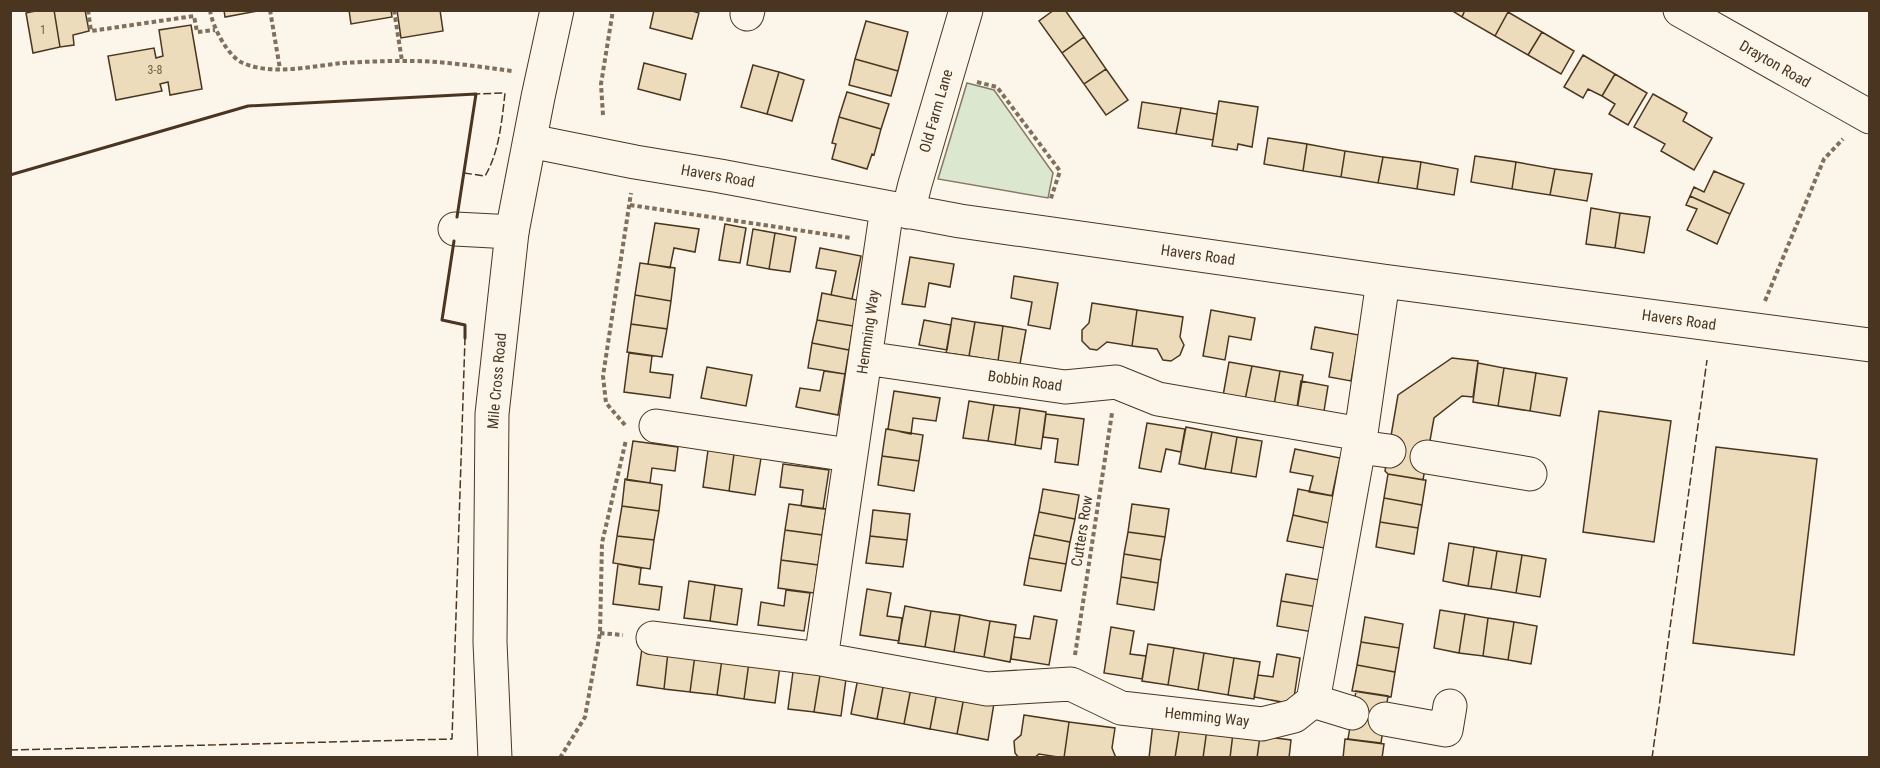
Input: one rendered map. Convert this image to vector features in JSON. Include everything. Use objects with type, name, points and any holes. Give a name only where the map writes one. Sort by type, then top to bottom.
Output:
[{"type":"street","name":"Mile Cross Road","points":[[494,745],[490,642],[492,414],[512,232],[557,10]]},
{"type":"street","name":"Old Farm Lane","points":[[898,210],[915,183],[966,10]]},
{"type":"street","name":"Drayton Road","points":[[1680,10],[1868,113]]},
{"type":"street","name":"Havers Road","points":[[530,141],[960,221],[1383,281],[1869,345]]},
{"type":"street","name":"Hemming Way","points":[[821,659],[881,242],[898,210]]},
{"type":"street","points":[[455,229],[512,232]]},
{"type":"street","points":[[1352,713],[1313,701],[1369,444],[1383,281]]},
{"type":"street","name":"Bobbin Road","points":[[865,358],[1065,387],[1116,382],[1158,399],[1369,444]]},
{"type":"street","points":[[656,426],[849,455]]},
{"type":"street","points":[[1427,457],[1530,474]]},
{"type":"street","name":"Hemming Way","points":[[653,638],[821,659],[987,689],[1071,684],[1121,708],[1262,724],[1294,716],[1313,701]]},
{"type":"street","points":[[1385,719],[1446,730],[1450,706]]},
{"type":"path","points":[[88,10],[91,32],[194,16],[197,33],[216,30]]},
{"type":"path","points":[[210,10],[216,30],[224,44],[241,63],[270,70],[358,62],[402,61],[487,68],[543,76]]},
{"type":"path","points":[[270,10],[280,69]]},
{"type":"path","points":[[394,10],[402,61]]},
{"type":"path","points":[[603,115],[601,84],[613,10]]},
{"type":"path","points":[[947,75],[998,87],[1060,171],[1050,202]]},
{"type":"path","points":[[1765,302],[1824,159],[1868,113]]},
{"type":"path","points":[[560,758],[585,717],[600,633],[602,543],[629,429],[606,403],[603,376],[635,162]]},
{"type":"path","points":[[630,205],[881,242]]},
{"type":"path","name":"Cutters Row","points":[[1071,684],[1116,382]]},
{"type":"green space","points":[[967,83],[994,90],[1053,173],[1048,198],[938,179]]},
{"type":"building","points":[[54,10],[60,47],[33,53],[26,13]]},
{"type":"building","points":[[54,10],[85,10],[89,31],[73,35],[74,45],[60,47]]},
{"type":"building","points":[[224,10],[263,10],[225,17]]},
{"type":"building","points":[[349,10],[391,10],[392,17],[351,24]]},
{"type":"building","points":[[397,10],[440,10],[443,31],[401,38]]},
{"type":"building","points":[[654,10],[689,10],[699,13],[692,39],[650,28]]},
{"type":"building","points":[[1054,10],[1065,10],[1084,37],[1062,53],[1039,21]]},
{"type":"building","points":[[1451,10],[1465,10],[1462,17]]},
{"type":"building","points":[[1465,10],[1505,10],[1508,12],[1495,36],[1462,17]]},
{"type":"building","points":[[1508,12],[1542,32],[1528,55],[1495,36]]},
{"type":"building","points":[[866,21],[908,32],[898,71],[855,59]]},
{"type":"building","points":[[191,25],[202,89],[170,95],[168,82],[160,84],[162,91],[116,100],[108,56],[154,48],[156,58],[163,56],[159,30]]},
{"type":"building","points":[[1542,32],[1574,51],[1561,74],[1528,55]]},
{"type":"building","points":[[1084,37],[1106,69],[1084,84],[1062,53]]},
{"type":"building","points":[[1583,55],[1615,74],[1602,96],[1588,89],[1583,98],[1564,87]]},
{"type":"building","points":[[855,59],[898,71],[891,96],[849,85]]},
{"type":"building","points":[[644,63],[686,74],[680,100],[638,89]]},
{"type":"building","points":[[753,65],[779,72],[767,114],[741,107]]},
{"type":"building","points":[[1106,69],[1128,100],[1106,115],[1084,84]]},
{"type":"building","points":[[779,72],[804,80],[792,121],[767,114]]},
{"type":"building","points":[[1615,74],[1647,93],[1628,125],[1609,114],[1615,104],[1602,96]]},
{"type":"building","points":[[847,92],[889,104],[881,129],[839,117]]},
{"type":"building","points":[[1653,94],[1687,113],[1683,121],[1712,138],[1694,170],[1661,151],[1665,144],[1634,127]]},
{"type":"building","points":[[1219,101],[1258,107],[1252,147],[1238,144],[1237,150],[1212,146]]},
{"type":"building","points":[[1142,102],[1181,108],[1176,134],[1138,128]]},
{"type":"building","points":[[1181,108],[1217,114],[1213,140],[1176,134]]},
{"type":"building","points":[[839,117],[881,129],[874,155],[872,154],[867,169],[832,159],[836,144],[832,143]]},
{"type":"building","points":[[1268,138],[1307,144],[1303,171],[1264,164]]},
{"type":"building","points":[[1307,144],[1345,151],[1341,177],[1303,171]]},
{"type":"building","points":[[1345,151],[1383,157],[1378,183],[1341,177]]},
{"type":"building","points":[[1475,156],[1516,162],[1512,189],[1471,182]]},
{"type":"building","points":[[1383,157],[1421,162],[1417,189],[1378,183]]},
{"type":"building","points":[[1421,162],[1458,169],[1454,195],[1417,189]]},
{"type":"building","points":[[1516,162],[1555,169],[1550,195],[1512,189]]},
{"type":"building","points":[[1555,169],[1592,174],[1587,201],[1550,195]]},
{"type":"building","points":[[1714,171],[1744,184],[1730,214],[1690,196],[1694,187],[1704,192]]},
{"type":"building","points":[[1690,196],[1730,214],[1717,244],[1687,230],[1697,209],[1686,205]]},
{"type":"building","points":[[1591,208],[1620,213],[1615,248],[1586,244]]},
{"type":"building","points":[[1620,213],[1650,217],[1644,253],[1615,248]]},
{"type":"building","points":[[655,223],[699,229],[695,252],[674,248],[670,268],[648,264]]},
{"type":"building","points":[[725,224],[746,228],[740,263],[719,260]]},
{"type":"building","points":[[753,229],[775,233],[769,269],[747,265]]},
{"type":"building","points":[[775,233],[796,237],[790,272],[769,269]]},
{"type":"building","points":[[820,248],[861,256],[852,299],[831,295],[836,271],[816,268]]},
{"type":"building","points":[[910,257],[954,264],[950,287],[929,283],[925,307],[902,304]]},
{"type":"building","points":[[640,263],[675,268],[671,301],[635,295]]},
{"type":"building","points":[[1014,276],[1058,283],[1050,329],[1028,325],[1032,302],[1011,298]]},
{"type":"building","points":[[822,293],[857,300],[853,326],[817,320]]},
{"type":"building","points":[[635,295],[671,301],[667,329],[631,324]]},
{"type":"building","points":[[1092,303],[1137,310],[1132,346],[1107,342],[1097,350],[1090,349],[1082,341],[1082,330],[1089,323]]},
{"type":"building","points":[[1137,310],[1183,317],[1180,337],[1184,345],[1180,355],[1171,361],[1163,360],[1157,349],[1132,346]]},
{"type":"building","points":[[1211,310],[1255,318],[1251,340],[1229,336],[1225,360],[1203,356]]},
{"type":"building","points":[[952,318],[975,322],[969,356],[946,353]]},
{"type":"building","points":[[817,320],[853,326],[849,350],[812,343]]},
{"type":"building","points":[[924,320],[951,325],[947,350],[919,345]]},
{"type":"building","points":[[975,322],[1003,326],[998,361],[969,356]]},
{"type":"building","points":[[631,324],[667,329],[662,357],[627,352]]},
{"type":"building","points":[[1003,326],[1026,330],[1020,364],[998,361]]},
{"type":"building","points":[[1315,327],[1359,335],[1351,381],[1329,377],[1333,353],[1311,349]]},
{"type":"building","points":[[812,343],[849,350],[845,374],[808,368]]},
{"type":"building","points":[[629,353],[652,356],[650,372],[673,375],[670,398],[624,392]]},
{"type":"building","points":[[1452,358],[1478,361],[1473,397],[1462,396],[1434,418],[1423,480],[1388,474],[1385,471],[1398,395]]},
{"type":"building","points":[[1229,362],[1252,366],[1245,400],[1223,396]]},
{"type":"building","points":[[1478,363],[1504,368],[1498,406],[1473,402]]},
{"type":"building","points":[[1252,366],[1280,371],[1274,405],[1245,400]]},
{"type":"building","points":[[707,367],[752,375],[746,406],[701,398]]},
{"type":"building","points":[[1504,368],[1536,373],[1530,411],[1498,406]]},
{"type":"building","points":[[824,371],[845,374],[838,415],[796,407],[800,388],[820,391]]},
{"type":"building","points":[[1280,371],[1303,375],[1297,410],[1274,405]]},
{"type":"building","points":[[1536,373],[1567,378],[1560,416],[1530,411]]},
{"type":"building","points":[[1301,381],[1328,386],[1324,411],[1297,407]]},
{"type":"building","points":[[894,391],[940,398],[936,421],[913,418],[911,434],[888,429]]},
{"type":"building","points":[[969,401],[994,405],[988,441],[963,438]]},
{"type":"building","points":[[994,405],[1020,408],[1015,445],[988,441]]},
{"type":"building","points":[[1020,408],[1046,412],[1041,449],[1015,445]]},
{"type":"building","points":[[1599,411],[1671,421],[1654,542],[1583,532]]},
{"type":"building","points":[[1046,414],[1084,419],[1078,465],[1055,462],[1058,439],[1043,437]]},
{"type":"building","points":[[1147,423],[1185,429],[1181,452],[1166,449],[1161,472],[1139,468]]},
{"type":"building","points":[[1186,427],[1212,432],[1205,469],[1179,464]]},
{"type":"building","points":[[886,429],[923,435],[919,461],[882,456]]},
{"type":"building","points":[[1212,432],[1237,437],[1231,473],[1205,469]]},
{"type":"building","points":[[1237,437],[1262,441],[1256,477],[1231,473]]},
{"type":"building","points":[[633,441],[678,447],[675,471],[652,468],[650,483],[627,480]]},
{"type":"building","points":[[1716,447],[1817,459],[1794,655],[1693,643]]},
{"type":"building","points":[[1295,449],[1340,458],[1332,496],[1309,492],[1313,476],[1290,472]]},
{"type":"building","points":[[708,450],[734,454],[729,491],[703,487]]},
{"type":"building","points":[[734,454],[761,458],[755,495],[729,491]]},
{"type":"building","points":[[882,456],[919,461],[914,491],[878,485]]},
{"type":"building","points":[[783,464],[829,470],[823,509],[801,506],[803,490],[780,487]]},
{"type":"building","points":[[1388,474],[1426,480],[1422,505],[1384,498]]},
{"type":"building","points":[[625,479],[662,485],[659,511],[622,506]]},
{"type":"building","points":[[1043,489],[1079,495],[1075,519],[1039,512]]},
{"type":"building","points":[[1298,489],[1334,496],[1329,523],[1293,515]]},
{"type":"building","points":[[1384,498],[1422,505],[1418,528],[1380,522]]},
{"type":"building","points":[[789,504],[826,509],[822,535],[785,530]]},
{"type":"building","points":[[1132,504],[1169,509],[1165,537],[1128,532]]},
{"type":"building","points":[[622,506],[659,511],[654,540],[617,536]]},
{"type":"building","points":[[873,510],[910,514],[907,540],[870,536]]},
{"type":"building","points":[[1039,512],[1075,519],[1070,542],[1034,535]]},
{"type":"building","points":[[1293,515],[1329,523],[1324,548],[1287,541]]},
{"type":"building","points":[[1380,522],[1418,528],[1414,554],[1376,547]]},
{"type":"building","points":[[785,530],[822,535],[818,565],[781,560]]},
{"type":"building","points":[[1128,532],[1165,537],[1161,560],[1124,554]]},
{"type":"building","points":[[1034,535],[1070,542],[1066,564],[1029,558]]},
{"type":"building","points":[[617,536],[654,540],[650,569],[613,563]]},
{"type":"building","points":[[870,536],[907,540],[903,567],[866,563]]},
{"type":"building","points":[[1449,543],[1474,547],[1468,586],[1443,581]]},
{"type":"building","points":[[1474,547],[1497,551],[1491,589],[1468,586]]},
{"type":"building","points":[[1497,551],[1522,555],[1516,593],[1491,589]]},
{"type":"building","points":[[1124,554],[1161,560],[1158,583],[1121,577]]},
{"type":"building","points":[[1522,555],[1546,559],[1540,597],[1516,593]]},
{"type":"building","points":[[1029,558],[1066,564],[1061,591],[1024,585]]},
{"type":"building","points":[[781,560],[818,565],[814,593],[778,588]]},
{"type":"building","points":[[618,564],[641,568],[639,584],[662,587],[659,610],[613,604]]},
{"type":"building","points":[[1286,574],[1320,580],[1318,607],[1281,601]]},
{"type":"building","points":[[1121,577],[1158,583],[1154,610],[1117,604]]},
{"type":"building","points":[[689,581],[715,585],[710,621],[684,618]]},
{"type":"building","points":[[715,585],[742,589],[737,625],[710,621]]},
{"type":"building","points":[[867,589],[891,593],[887,616],[902,618],[899,641],[860,635]]},
{"type":"building","points":[[786,590],[810,593],[804,631],[758,625],[761,602],[784,606]]},
{"type":"building","points":[[1281,601],[1318,607],[1313,632],[1277,626]]},
{"type":"building","points":[[905,606],[931,611],[925,647],[898,643]]},
{"type":"building","points":[[1440,610],[1465,614],[1459,653],[1434,648]]},
{"type":"building","points":[[931,611],[960,615],[954,652],[925,647]]},
{"type":"building","points":[[1465,614],[1488,618],[1483,656],[1459,653]]},
{"type":"building","points":[[960,615],[990,621],[984,657],[954,652]]},
{"type":"building","points":[[1034,616],[1057,620],[1049,665],[1011,659],[1014,637],[1030,639]]},
{"type":"building","points":[[1365,617],[1403,624],[1399,648],[1361,642]]},
{"type":"building","points":[[1488,618],[1514,622],[1508,660],[1483,656]]},
{"type":"building","points":[[990,621],[1016,625],[1010,662],[984,657]]},
{"type":"building","points":[[1514,622],[1537,626],[1531,664],[1508,660]]},
{"type":"building","points":[[1111,627],[1134,631],[1130,654],[1146,656],[1142,679],[1104,673]]},
{"type":"building","points":[[1361,642],[1399,648],[1395,672],[1357,665]]},
{"type":"building","points":[[1148,644],[1174,648],[1168,685],[1142,681]]},
{"type":"building","points":[[642,648],[668,652],[664,689],[637,685]]},
{"type":"building","points":[[1174,648],[1204,653],[1198,690],[1168,685]]},
{"type":"building","points":[[668,652],[695,655],[690,692],[664,689]]},
{"type":"building","points":[[1204,653],[1234,658],[1228,695],[1198,690]]},
{"type":"building","points":[[1277,654],[1300,658],[1293,704],[1254,697],[1258,675],[1273,677]]},
{"type":"building","points":[[695,655],[722,659],[717,695],[690,692]]},
{"type":"building","points":[[1234,658],[1260,662],[1254,699],[1228,695]]},
{"type":"building","points":[[722,659],[749,662],[744,699],[717,695]]},
{"type":"building","points":[[749,662],[780,666],[775,703],[744,699]]},
{"type":"building","points":[[1357,665],[1395,672],[1391,697],[1352,691]]},
{"type":"building","points":[[793,672],[820,675],[814,712],[788,709]]},
{"type":"building","points":[[820,675],[846,679],[841,716],[814,712]]},
{"type":"building","points":[[858,678],[884,682],[877,719],[851,714]]},
{"type":"building","points":[[884,682],[911,688],[904,724],[877,719]]},
{"type":"building","points":[[911,688],[937,692],[930,729],[904,724]]},
{"type":"building","points":[[1356,691],[1388,696],[1381,743],[1348,739]]},
{"type":"building","points":[[937,692],[964,697],[957,734],[930,729]]},
{"type":"building","points":[[964,697],[994,703],[988,740],[957,734]]},
{"type":"building","points":[[1024,715],[1069,722],[1064,758],[1039,754],[1034,758],[1019,758],[1015,753],[1014,741],[1021,735]]},
{"type":"building","points":[[1069,722],[1115,728],[1112,748],[1116,758],[1064,758]]},
{"type":"building","points":[[1153,723],[1180,726],[1175,758],[1149,758]]},
{"type":"building","points":[[1180,726],[1207,729],[1203,758],[1175,758]]},
{"type":"building","points":[[1207,729],[1233,733],[1230,758],[1203,758]]},
{"type":"building","points":[[1233,733],[1260,736],[1257,758],[1230,758]]},
{"type":"building","points":[[1260,736],[1291,740],[1289,758],[1257,758]]},
{"type":"building","points":[[1345,739],[1384,744],[1382,758],[1343,758]]},
{"type":"fence","points":[[464,173],[485,176],[494,157],[501,125],[505,93],[476,94]]},
{"type":"fence","points":[[10,750],[452,739],[465,338]]},
{"type":"fence","points":[[1652,758],[1707,360]]},
{"type":"wall","points":[[10,175],[248,106],[476,94],[457,217]]},
{"type":"wall","points":[[454,241],[442,320],[465,325],[465,338]]}]
